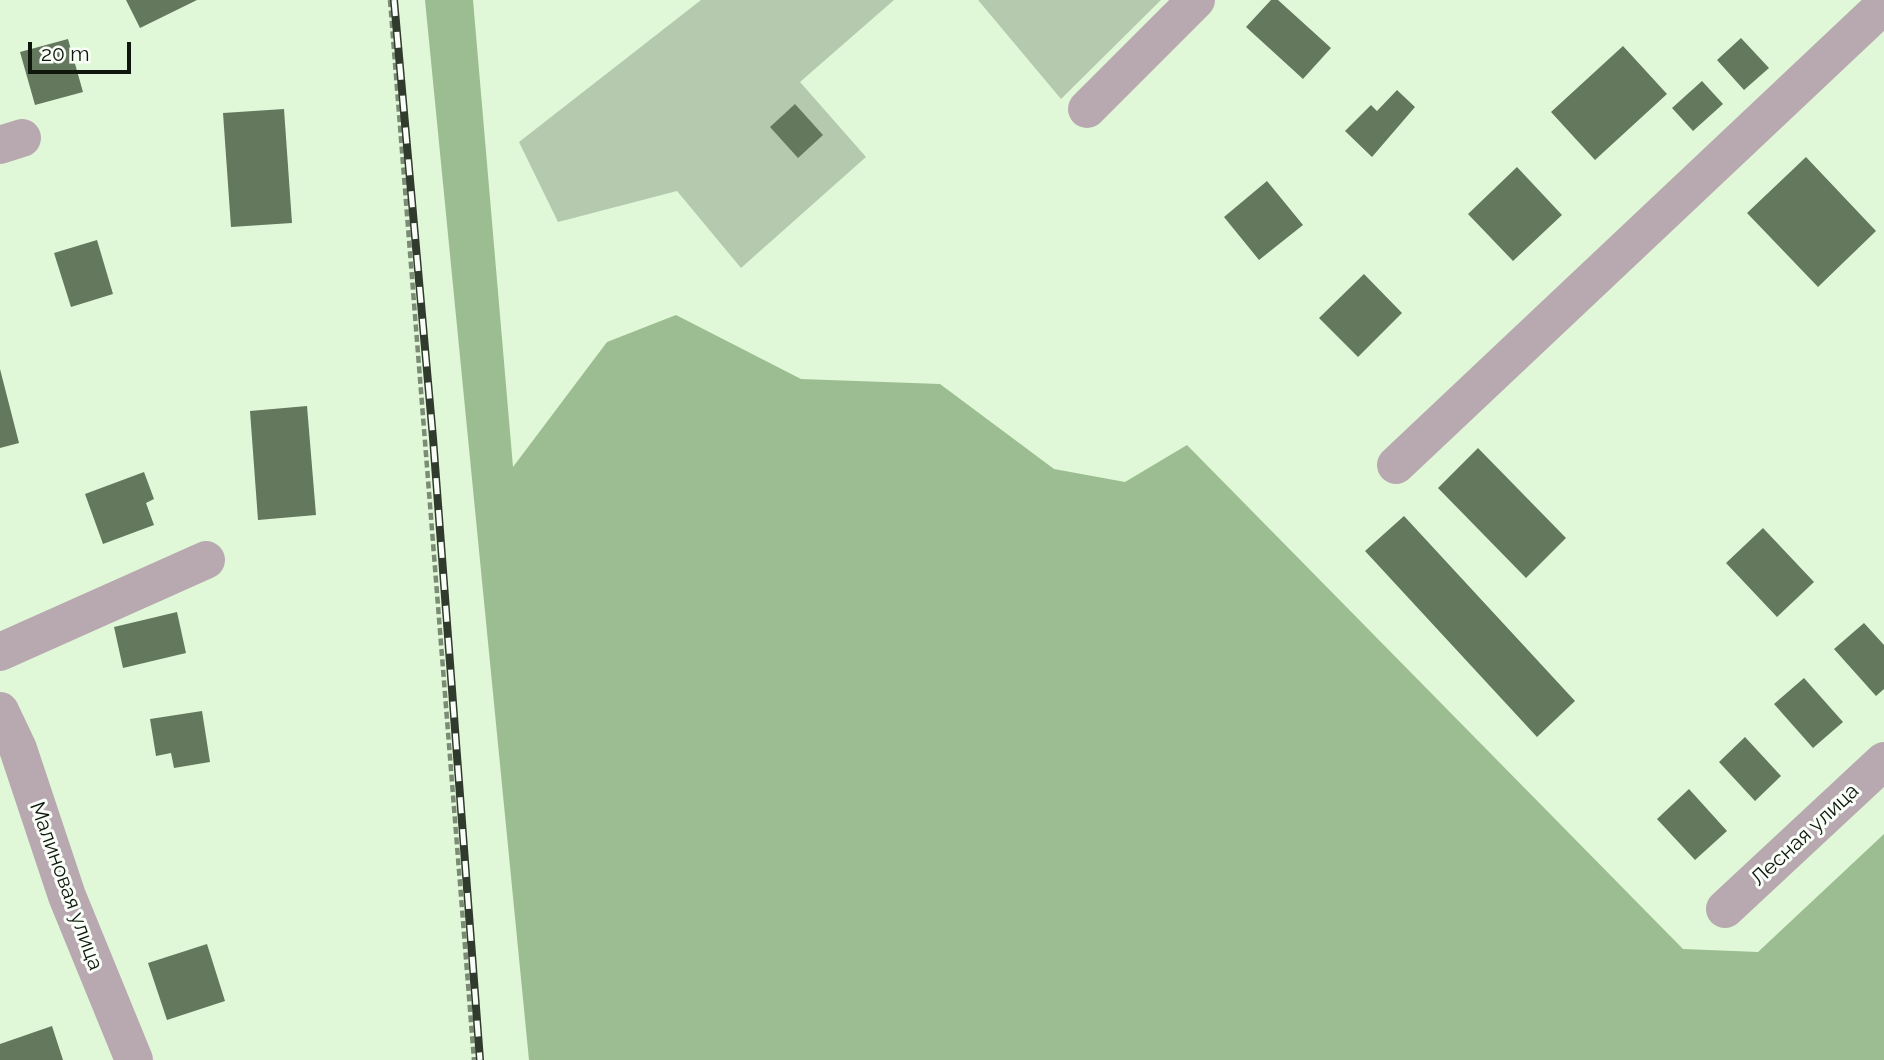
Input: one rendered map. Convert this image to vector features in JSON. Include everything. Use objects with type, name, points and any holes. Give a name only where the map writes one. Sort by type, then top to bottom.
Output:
[{"type":"street","points":[[1087,109],[1196,0]]},
{"type":"street","points":[[1395,465],[1884,5]]},
{"type":"street","points":[[0,652],[206,560]]},
{"type":"street","name":"Малиновая улица","points":[[0,711],[18,749],[67,896],[134,1060]]},
{"type":"street","name":"Лесная улица","points":[[1725,909],[1884,761]]},
{"type":"path","points":[[390,0],[474,1060]]},
{"type":"green space","points":[[425,0],[473,0],[513,467],[607,342],[676,315],[801,379],[940,384],[1054,469],[1125,482],[1187,445],[1683,949],[1758,952],[1884,834],[1884,1060],[529,1060]]},
{"type":"green space","points":[[701,0],[894,0],[800,82],[866,157],[741,268],[677,191],[558,222],[519,142]]},
{"type":"green space","points":[[978,0],[1161,0],[1061,99]]},
{"type":"building","points":[[126,0],[197,0],[140,28]]},
{"type":"building","points":[[1271,0],[1278,0],[1331,48],[1303,79],[1246,27]]},
{"type":"building","points":[[1741,38],[1769,68],[1744,90],[1717,60]]},
{"type":"building","points":[[68,39],[83,92],[35,105],[20,52]]},
{"type":"building","points":[[1623,46],[1667,94],[1595,160],[1551,112]]},
{"type":"building","points":[[1702,81],[1723,104],[1693,131],[1672,108]]},
{"type":"building","points":[[1397,90],[1415,107],[1372,157],[1345,131],[1371,105],[1377,111]]},
{"type":"building","points":[[795,104],[823,135],[798,158],[770,127]]},
{"type":"building","points":[[284,109],[292,223],[231,227],[223,113]]},
{"type":"building","points":[[1806,157],[1876,231],[1818,287],[1747,213]]},
{"type":"building","points":[[1517,167],[1562,215],[1513,261],[1468,214]]},
{"type":"building","points":[[1267,181],[1303,225],[1259,260],[1224,217]]},
{"type":"building","points":[[97,240],[113,294],[71,307],[54,253]]},
{"type":"building","points":[[1364,274],[1402,313],[1358,357],[1319,318]]},
{"type":"building","points":[[0,369],[19,443],[0,448]]},
{"type":"building","points":[[307,406],[316,515],[258,520],[250,411]]},
{"type":"building","points":[[1478,448],[1566,538],[1526,578],[1438,488]]},
{"type":"building","points":[[144,472],[154,499],[146,503],[154,525],[103,544],[85,494]]},
{"type":"building","points":[[1404,516],[1575,701],[1537,737],[1365,551]]},
{"type":"building","points":[[1763,528],[1814,582],[1777,617],[1726,563]]},
{"type":"building","points":[[177,612],[186,653],[123,668],[114,627]]},
{"type":"building","points":[[1864,623],[1884,645],[1884,689],[1876,696],[1834,649]]},
{"type":"building","points":[[1804,678],[1843,722],[1813,748],[1774,704]]},
{"type":"building","points":[[202,711],[210,762],[174,768],[171,753],[156,756],[150,719]]},
{"type":"building","points":[[1745,737],[1781,776],[1755,801],[1719,762]]},
{"type":"building","points":[[1689,789],[1727,831],[1695,860],[1657,819]]},
{"type":"building","points":[[207,944],[225,1001],[167,1020],[148,963]]},
{"type":"building","points":[[52,1026],[63,1060],[0,1060],[0,1044]]},
{"type":"railway","points":[[394,0],[433,438],[480,1060]]}]
